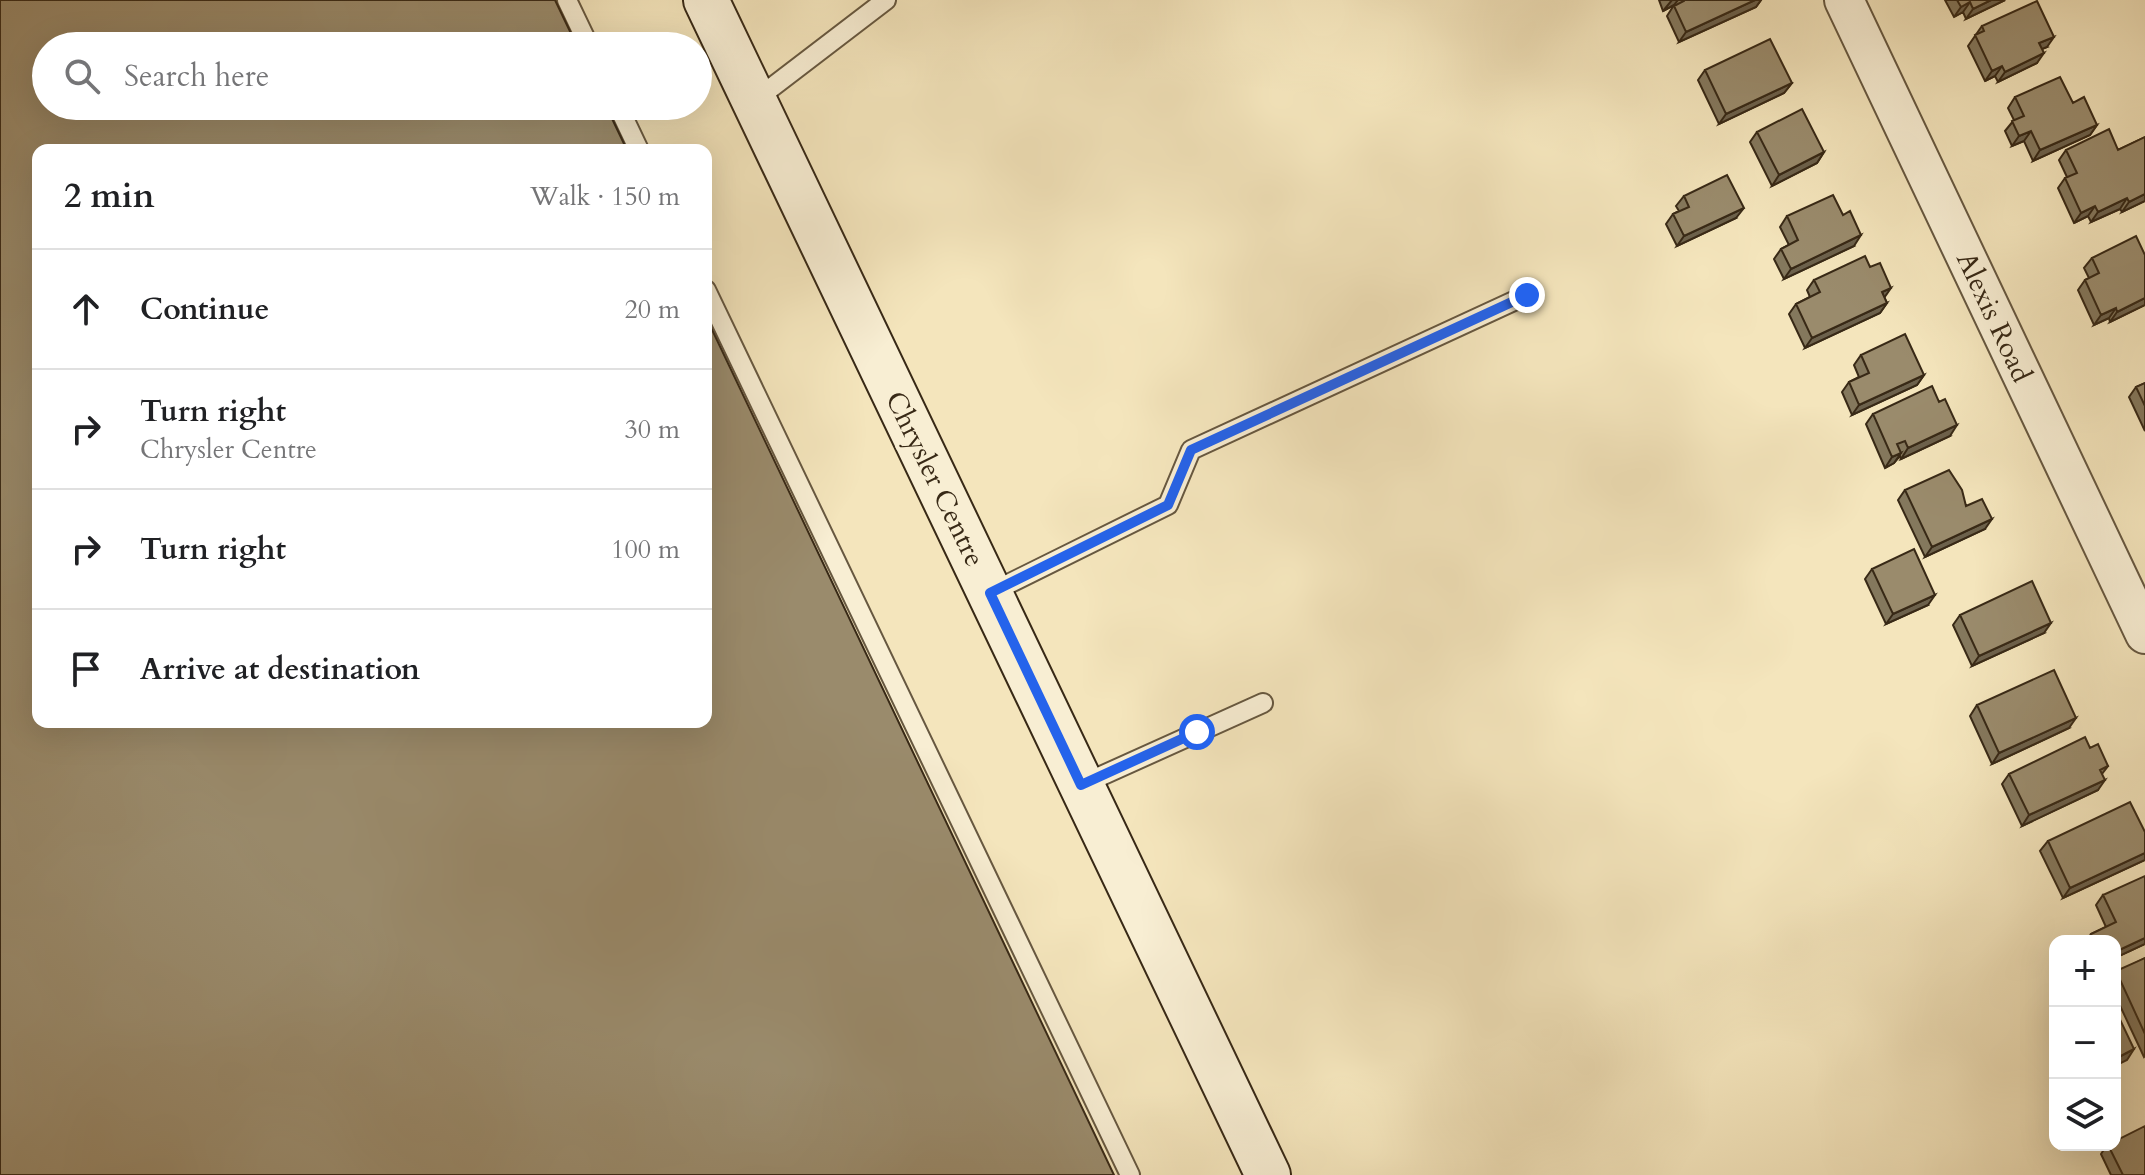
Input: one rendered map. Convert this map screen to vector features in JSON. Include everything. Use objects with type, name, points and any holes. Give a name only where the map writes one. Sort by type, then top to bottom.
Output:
[{"type":"street","name":"Chrysler Centre","points":[[706,0],[1268,1175]]},
{"type":"street","name":"Alexis Road","points":[[1844,0],[2145,634]]},
{"type":"lane","points":[[567,0],[582,32]]},
{"type":"lane","points":[[754,101],[886,0]]},
{"type":"lane","points":[[625,120],[636,144]]},
{"type":"lane","points":[[990,593],[1168,505],[1191,450],[1527,295]]},
{"type":"lane","points":[[712,303],[1130,1175]]},
{"type":"lane","points":[[1081,785],[1263,703]]},
{"type":"building","points":[[0,0],[555,0],[570,32],[32,32],[32,120],[613,120],[624,144],[32,144],[32,728],[712,728],[712,330],[1114,1175],[0,1175]]},
{"type":"building","points":[[1684,0],[1755,0],[1686,32],[1674,6]]},
{"type":"building","points":[[1957,0],[1991,0],[1973,9],[1970,2],[1961,7]]},
{"type":"building","points":[[2037,1],[2054,37],[2039,43],[2044,53],[2005,72],[2002,66],[1992,71],[1975,35],[1984,31],[1982,26]]},
{"type":"building","points":[[1770,39],[1792,83],[1726,114],[1705,70]]},
{"type":"building","points":[[2060,77],[2073,103],[2084,97],[2097,125],[2040,150],[2031,131],[2019,136],[2012,121],[2024,116],[2015,97]]},
{"type":"building","points":[[1802,109],[1824,152],[1779,175],[1757,132]]},
{"type":"building","points":[[2109,129],[2118,150],[2145,137],[2145,194],[2129,202],[2127,198],[2098,212],[2095,206],[2081,213],[2065,178],[2077,173],[2066,150]]},
{"type":"building","points":[[1727,175],[1744,208],[1684,236],[1673,214],[1689,207],[1684,196]]},
{"type":"building","points":[[1833,195],[1843,215],[1850,211],[1861,235],[1791,269],[1781,249],[1798,240],[1787,216]]},
{"type":"building","points":[[2136,236],[2145,255],[2145,298],[2117,312],[2116,308],[2101,315],[2085,280],[2099,273],[2092,258]]},
{"type":"building","points":[[1865,256],[1870,267],[1880,263],[1891,288],[1882,292],[1887,303],[1812,338],[1796,304],[1820,292],[1814,280]]},
{"type":"building","points":[[1905,334],[1924,375],[1859,405],[1849,382],[1869,373],[1861,355]]},
{"type":"building","points":[[2145,383],[2145,406],[2136,387]]},
{"type":"building","points":[[1932,386],[1939,402],[1945,399],[1957,425],[1908,448],[1905,441],[1897,444],[1901,453],[1892,457],[1873,414]]},
{"type":"building","points":[[1949,470],[1962,490],[1966,506],[1982,499],[1992,519],[1932,547],[1905,490]]},
{"type":"building","points":[[1914,549],[1935,595],[1893,614],[1872,569]]},
{"type":"building","points":[[2032,581],[2051,623],[1979,656],[1960,615]]},
{"type":"building","points":[[2054,670],[2076,718],[1999,753],[1977,705]]},
{"type":"building","points":[[2085,737],[2090,748],[2098,744],[2108,766],[2100,770],[2105,780],[2029,815],[2009,774]]},
{"type":"building","points":[[2130,802],[2145,832],[2145,853],[2070,888],[2048,841]]},
{"type":"building","points":[[2145,876],[2145,938],[2121,949],[2121,935],[2091,935],[2116,922],[2103,895]]},
{"type":"building","points":[[2145,958],[2145,1034],[2121,982],[2121,969]]},
{"type":"building","points":[[2121,1022],[2134,1049],[2121,1056]]},
{"type":"building","points":[[2145,1126],[2145,1175],[2123,1175],[2111,1151],[2121,1151],[2121,1138]]},
{"type":"route","points":[[1197,732],[1081,785],[990,593],[1168,505],[1191,450],[1527,295]]}]
